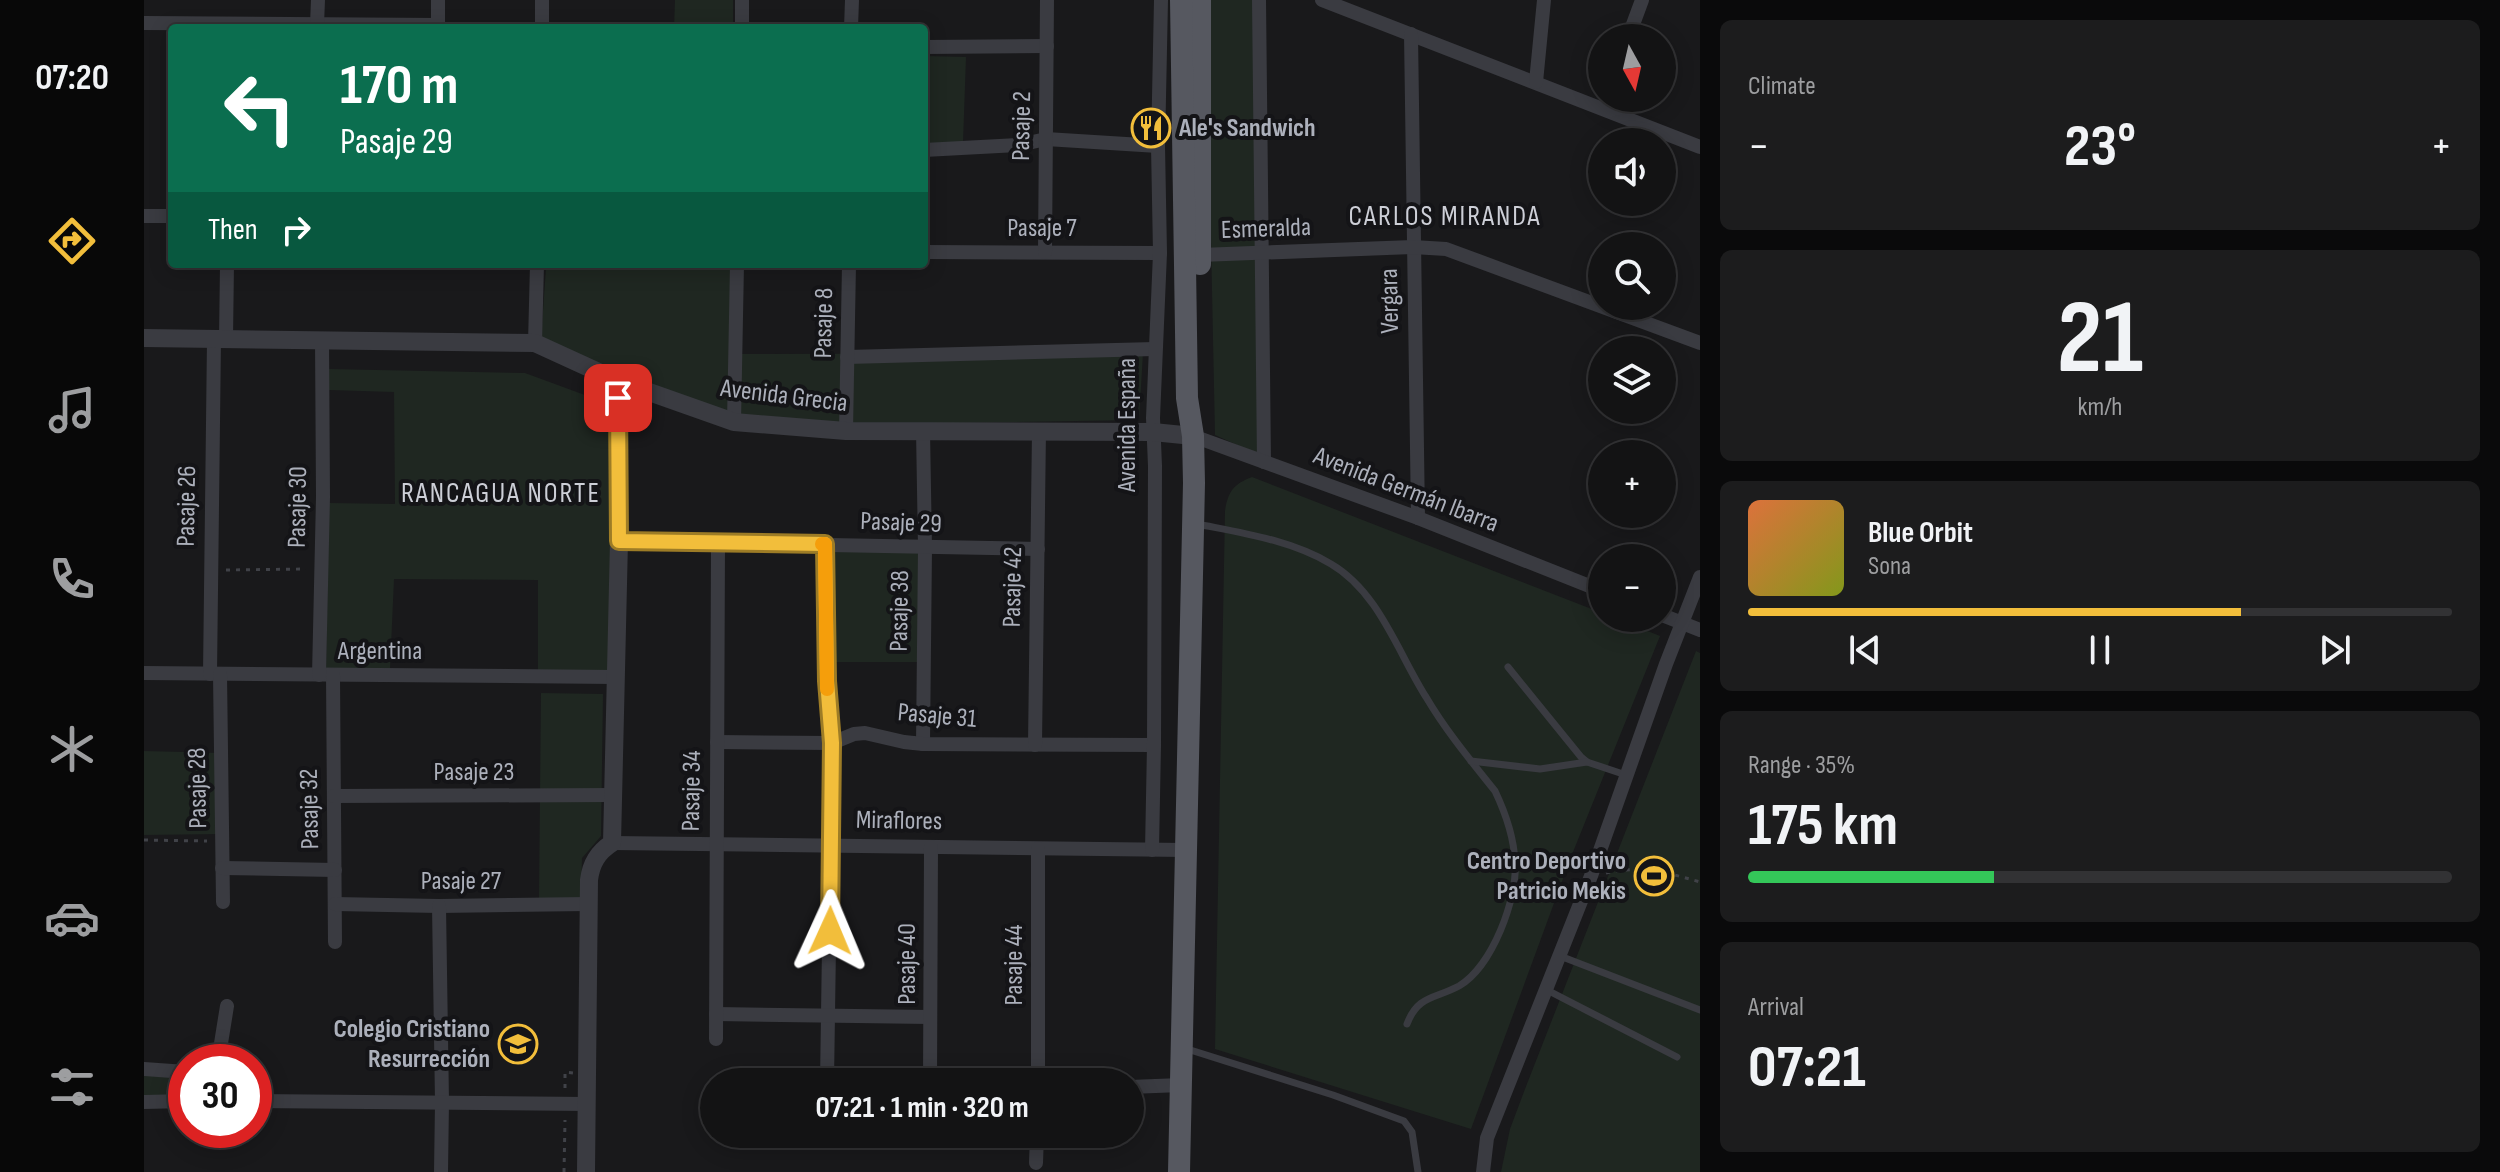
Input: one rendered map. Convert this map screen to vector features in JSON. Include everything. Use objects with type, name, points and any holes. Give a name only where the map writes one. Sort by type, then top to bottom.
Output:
[{"type":"main road","points":[[1179,1172],[1193,523],[1193,436],[1187,398],[1181,0]]},
{"type":"main road","points":[[1193,436],[1200,402],[1200,0]]},
{"type":"street","points":[[317,24],[318,0]]},
{"type":"street","points":[[438,0],[438,24]]},
{"type":"street","points":[[542,0],[542,24]]},
{"type":"street","points":[[742,0],[742,24]]},
{"type":"street","points":[[851,24],[852,0]]},
{"type":"street","name":"Pasaje 2","points":[[1045,252],[1047,0]]},
{"type":"street","name":"Avenida España","points":[[1152,850],[1153,432],[1160,253],[1158,146],[1161,0]]},
{"type":"street","points":[[1259,0],[1264,462]]},
{"type":"street","points":[[1322,0],[1347,4],[1411,34],[1536,82],[1588,98]]},
{"type":"street","points":[[1536,82],[1544,0]]},
{"type":"street","points":[[1633,24],[1642,0]]},
{"type":"street","points":[[144,23],[173,24]]},
{"type":"street","name":"Vergara","points":[[1411,34],[1418,518]]},
{"type":"street","points":[[928,47],[1047,46]]},
{"type":"street","points":[[1624,112],[1700,147]]},
{"type":"street","points":[[928,150],[1019,145],[1046,139],[1158,146]]},
{"type":"street","points":[[144,216],[168,216]]},
{"type":"street","name":"Esmeralda","points":[[1200,255],[1437,248],[1459,253],[1700,343]]},
{"type":"street","name":"Pasaje 7","points":[[928,252],[1160,253]]},
{"type":"street","name":"Pasaje 26","points":[[215,674],[210,570],[220,339],[227,268]]},
{"type":"street","points":[[535,343],[537,268]]},
{"type":"street","points":[[734,422],[737,268]]},
{"type":"street","name":"Pasaje 8","points":[[846,431],[849,268]]},
{"type":"street","name":"Avenida Grecia","points":[[144,338],[535,343],[618,381],[734,422],[846,431],[1039,430],[1153,432],[1193,436]]},
{"type":"street","name":"Pasaje 30","points":[[322,340],[321,569],[326,675]]},
{"type":"street","points":[[847,357],[1155,349]]},
{"type":"street","points":[[586,1172],[590,872],[592,863],[601,851],[612,843],[619,541],[618,381]]},
{"type":"street","name":"Pasaje 38","points":[[923,430],[923,744]]},
{"type":"street","name":"Pasaje 42","points":[[1035,745],[1039,430]]},
{"type":"street","name":"Avenida Germán Ibarra","points":[[1193,436],[1418,518],[1588,585]]},
{"type":"street","name":"Pasaje 29","points":[[619,541],[1038,549]]},
{"type":"street","name":"Pasaje 34","points":[[716,1039],[718,543]]},
{"type":"street","points":[[825,544],[827,681],[832,743],[827,1068]]},
{"type":"street","points":[[1483,1172],[1487,1138],[1591,876],[1700,577]]},
{"type":"street","points":[[1676,620],[1700,630]]},
{"type":"street","name":"Argentina","points":[[144,673],[615,677]]},
{"type":"street","name":"Pasaje 28","points":[[215,674],[223,902]]},
{"type":"street","name":"Pasaje 32","points":[[326,675],[334,796],[335,942]]},
{"type":"street","name":"Pasaje 31","points":[[717,742],[832,743],[865,733],[923,744],[1154,745]]},
{"type":"street","name":"Pasaje 23","points":[[334,796],[613,795]]},
{"type":"street","name":"Miraflores","points":[[612,843],[1185,850]]},
{"type":"street","name":"Pasaje 40","points":[[930,1068],[931,847]]},
{"type":"street","name":"Pasaje 44","points":[[1038,849],[1038,1068]]},
{"type":"street","points":[[222,868],[335,870]]},
{"type":"street","name":"Pasaje 27","points":[[335,904],[588,904]]},
{"type":"street","points":[[439,906],[441,1172]]},
{"type":"street","points":[[221,1044],[227,1006]]},
{"type":"street","points":[[716,1014],[930,1017]]},
{"type":"street","points":[[144,1069],[168,1071]]},
{"type":"street","points":[[1144,1086],[1181,1085]]},
{"type":"street","points":[[144,1102],[168,1101]]},
{"type":"street","points":[[272,1101],[586,1104]]},
{"type":"street","points":[[1036,1163],[1037,1148]]},
{"type":"lane","points":[[1193,523],[1308,552],[1350,577],[1384,623],[1426,698],[1495,791],[1503,808],[1515,860],[1515,881],[1498,936],[1478,969],[1460,985],[1419,1003],[1407,1024]]},
{"type":"lane","points":[[1508,667],[1587,762]]},
{"type":"lane","points":[[1471,761],[1540,769],[1587,762],[1626,775]]},
{"type":"lane","points":[[1558,955],[1700,1010]]},
{"type":"lane","points":[[1545,989],[1677,1057]]},
{"type":"lane","points":[[1182,1047],[1404,1121],[1412,1132],[1418,1172]]},
{"type":"path","points":[[210,570],[321,569]]},
{"type":"path","points":[[144,840],[222,841]]},
{"type":"path","points":[[1591,876],[1641,868],[1700,882]]},
{"type":"shaded area","points":[[675,0],[733,0],[733,24],[674,24]]},
{"type":"shaded area","points":[[1206,0],[1264,0],[1268,459],[1215,435]]},
{"type":"shaded area","points":[[928,56],[966,57],[963,143],[928,143]]},
{"type":"shaded area","points":[[546,268],[730,268],[730,354],[1143,353],[1139,420],[835,425],[738,417],[620,378],[541,340]]},
{"type":"shaded area","points":[[329,369],[525,373],[612,405],[609,671],[538,670],[538,580],[394,579],[390,669],[326,669],[329,503],[395,504],[394,392],[329,390]]},
{"type":"shaded area","name":"Centro Deportivo Patricio Mekis","points":[[1252,477],[1588,608],[1588,632],[1650,632],[1660,636],[1571,857],[1471,1129],[1215,1049],[1225,511],[1228,498],[1241,482]]},
{"type":"shaded area","points":[[827,550],[920,551],[918,662],[827,662]]},
{"type":"shaded area","name":"Centro Deportivo Patricio Mekis","points":[[1696,651],[1700,653],[1700,1172],[1501,1172],[1510,1129]]},
{"type":"shaded area","points":[[541,693],[603,694],[601,836],[582,858],[581,899],[539,898]]},
{"type":"shaded area","points":[[144,751],[221,753],[222,834],[144,835]]},
{"type":"shaded area","points":[[144,1070],[168,1071],[168,1101],[144,1100]]},
{"type":"slow traffic","points":[[822,544],[825,544],[827,689]]},
{"type":"place","name":"Ale's Sandwich","points":[[1151,128]]},
{"type":"place","name":"Centro Deportivo Patricio Mekis","points":[[1654,876]]},
{"type":"place","name":"Colegio Cristiano Resurrección","points":[[518,1044]]},
{"type":"district","name":"CARLOS MIRANDA","points":[[1445,216]]},
{"type":"district","name":"RANCAGUA NORTE","points":[[501,493]]},
{"type":"route","points":[[618,398],[619,541],[825,544],[827,681],[832,743],[830,931]]}]
